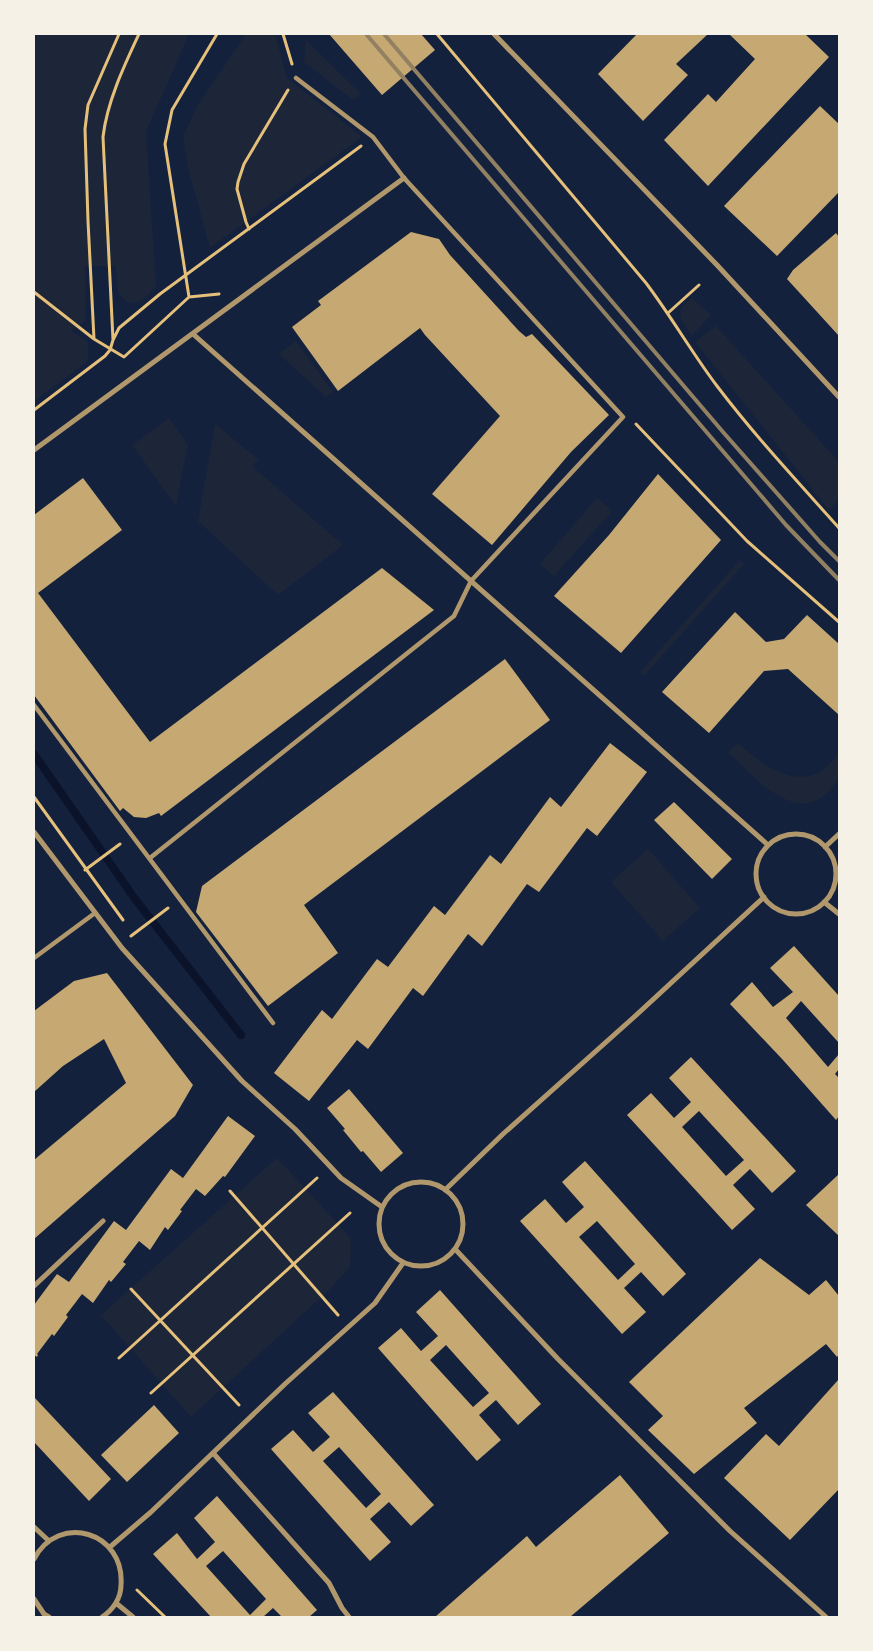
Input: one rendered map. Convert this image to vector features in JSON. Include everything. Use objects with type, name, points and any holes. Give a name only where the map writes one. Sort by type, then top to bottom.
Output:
[{"type":"street","points":[[494,34],[717,265],[839,397]]},
{"type":"street","points":[[150,858],[454,616],[471,581],[623,417],[404,178],[373,137],[296,78]]},
{"type":"street","points":[[34,450],[404,178]]},
{"type":"street","points":[[193,334],[768,845]]},
{"type":"street","points":[[34,705],[272,1022]]},
{"type":"street","points":[[34,832],[122,948],[242,1081],[295,1129],[341,1178],[382,1207]]},
{"type":"street","points":[[797,834],[817,840],[825,847],[831,855],[836,874],[834,884],[824,902],[808,912],[798,913],[779,909],[770,904],[764,897],[756,880],[756,870],[762,852],[768,845],[777,838],[797,834]]},
{"type":"street","points":[[825,847],[839,834]]},
{"type":"street","points":[[445,1190],[503,1134],[633,1018],[764,897]]},
{"type":"street","points":[[824,902],[839,914]]},
{"type":"street","points":[[34,958],[95,913]]},
{"type":"street","points":[[422,1182],[434,1184],[445,1190],[453,1197],[459,1207],[463,1228],[461,1239],[455,1249],[445,1259],[432,1265],[417,1266],[403,1263],[392,1255],[384,1245],[379,1233],[382,1207],[389,1196],[398,1188],[410,1184],[422,1182]]},
{"type":"street","points":[[34,1286],[103,1221]]},
{"type":"street","points":[[455,1249],[558,1359],[723,1524],[826,1617]]},
{"type":"street","points":[[110,1547],[151,1512],[285,1384],[374,1303],[403,1263]]},
{"type":"street","points":[[213,1453],[329,1583],[349,1617]]},
{"type":"street","points":[[34,1527],[49,1541]]},
{"type":"street","points":[[34,1559],[38,1550],[49,1541],[60,1535],[74,1532],[87,1534],[99,1539],[110,1547],[116,1556],[122,1576],[121,1590],[116,1603],[108,1614],[102,1617]]},
{"type":"street","points":[[34,1599],[45,1616]]},
{"type":"street","points":[[116,1603],[133,1617]]},
{"type":"path","points":[[94,339],[85,129],[88,105],[119,34]]},
{"type":"path","points":[[113,340],[103,137],[105,120],[139,34]]},
{"type":"path","points":[[189,297],[165,144],[172,110],[217,34]]},
{"type":"path","points":[[249,229],[238,189],[238,182],[244,164],[296,78],[282,34]]},
{"type":"path","points":[[437,34],[646,283],[715,384],[750,428],[839,528]]},
{"type":"path","points":[[34,410],[105,356],[110,350],[119,328],[186,275],[373,137]]},
{"type":"path","points":[[668,313],[699,285]]},
{"type":"path","points":[[34,292],[94,339],[124,357],[189,297],[224,294]]},
{"type":"path","points":[[34,797],[128,926]]},
{"type":"path","points":[[91,866],[119,845]]},
{"type":"path","points":[[142,927],[166,910]]},
{"type":"path","points":[[133,934],[138,939]]},
{"type":"path","points":[[119,1358],[317,1178]]},
{"type":"path","points":[[230,1191],[338,1315]]},
{"type":"path","points":[[151,1393],[350,1213]]},
{"type":"path","points":[[131,1290],[239,1405]]},
{"type":"path","points":[[122,1576],[165,1617]]},
{"type":"shaded area","points":[[34,34],[189,34],[146,132],[156,286],[144,299],[136,302],[127,301],[118,292],[116,266],[85,266],[86,320],[71,331],[88,342],[88,361],[34,401]]},
{"type":"shaded area","points":[[246,34],[275,34],[287,78],[362,137],[210,248],[188,168],[183,136],[199,103]]},
{"type":"shaded area","points":[[306,40],[361,94],[353,100],[304,62]]},
{"type":"shaded area","points":[[692,298],[711,315],[692,336],[681,320],[680,311]]},
{"type":"shaded area","points":[[716,326],[839,462],[839,500],[829,510],[695,342]]},
{"type":"shaded area","points":[[296,341],[333,392],[326,397],[279,354]]},
{"type":"shaded area","points":[[169,418],[188,445],[176,506],[132,445]]},
{"type":"shaded area","points":[[215,424],[259,460],[252,466],[343,545],[278,595],[198,521]]},
{"type":"shaded area","points":[[597,498],[612,511],[554,576],[540,564]]},
{"type":"shaded area","points":[[740,560],[744,564],[644,676],[640,672]]},
{"type":"shaded area","points":[[738,743],[755,758],[775,770],[796,776],[818,773],[839,755],[839,779],[817,800],[805,803],[793,802],[780,797],[768,789],[728,752]]},
{"type":"shaded area","points":[[648,849],[700,908],[663,941],[611,882]]},
{"type":"shaded area","points":[[277,1158],[351,1238],[350,1267],[329,1290],[191,1417],[101,1315]]},
{"type":"building","points":[[329,34],[421,34],[435,50],[382,95]]},
{"type":"building","points":[[637,34],[708,34],[676,64],[688,75],[643,121],[598,74]]},
{"type":"building","points":[[729,34],[805,34],[829,57],[708,186],[664,140],[708,94],[716,102],[755,59]]},
{"type":"building","points":[[820,106],[839,124],[839,192],[777,256],[724,206]]},
{"type":"building","points":[[411,232],[439,239],[450,255],[519,331],[526,337],[532,334],[609,415],[571,452],[492,545],[432,494],[500,416],[420,328],[338,391],[292,327],[321,305],[318,301]]},
{"type":"building","points":[[836,233],[839,237],[839,336],[787,279],[793,270]]},
{"type":"building","points":[[658,474],[721,540],[621,653],[554,596],[609,535]]},
{"type":"building","points":[[83,478],[122,530],[38,593],[150,742],[382,568],[434,610],[161,816],[159,813],[146,818],[134,817],[123,808],[120,811],[34,695],[34,515]]},
{"type":"building","points":[[735,612],[766,642],[784,639],[807,615],[839,644],[839,715],[788,669],[764,671],[709,733],[662,692]]},
{"type":"building","points":[[505,659],[550,720],[304,905],[338,953],[268,1006],[196,912],[202,886]]},
{"type":"building","points":[[610,743],[647,772],[597,836],[587,828],[539,892],[527,884],[482,946],[468,934],[423,996],[413,988],[368,1049],[357,1040],[309,1101],[274,1073],[322,1010],[332,1019],[377,959],[388,967],[434,906],[445,915],[490,855],[501,864],[550,797],[561,807]]},
{"type":"building","points":[[674,802],[732,859],[712,879],[654,820]]},
{"type":"building","points":[[794,946],[839,996],[839,1043],[801,1001],[786,1018],[828,1067],[839,1054],[839,1069],[835,1074],[839,1078],[839,1116],[836,1120],[730,1004],[752,982],[773,1007],[793,992],[770,968]]},
{"type":"building","points":[[107,973],[193,1085],[175,1116],[34,1239],[34,1160],[126,1083],[104,1039],[63,1066],[34,1092],[34,1011],[74,981]]},
{"type":"building","points":[[691,1057],[796,1171],[772,1193],[750,1169],[733,1185],[755,1209],[732,1230],[627,1115],[651,1093],[674,1118],[691,1102],[669,1078]],"holes":[[[699,1111],[744,1160],[726,1176],[682,1127]]]},
{"type":"building","points":[[349,1089],[403,1153],[381,1172],[363,1151],[361,1152],[327,1108]]},
{"type":"building","points":[[228,1116],[255,1136],[225,1177],[223,1176],[205,1196],[196,1189],[168,1230],[165,1227],[150,1250],[139,1241],[123,1262],[126,1264],[111,1282],[109,1280],[93,1303],[82,1294],[66,1315],[68,1317],[54,1336],[52,1334],[37,1354],[37,1357],[34,1355],[34,1305],[57,1274],[69,1282],[114,1221],[126,1230],[171,1169],[183,1178]]},
{"type":"building","points":[[585,1161],[686,1274],[663,1296],[641,1272],[624,1288],[646,1312],[622,1334],[520,1221],[545,1199],[566,1223],[584,1207],[562,1182]],"holes":[[[597,1221],[635,1264],[618,1280],[579,1237]]]},
{"type":"building","points":[[839,1174],[839,1236],[806,1205]]},
{"type":"building","points":[[760,1258],[809,1295],[826,1280],[839,1296],[839,1354],[837,1357],[826,1344],[744,1408],[757,1423],[694,1474],[648,1430],[663,1416],[629,1382]]},
{"type":"building","points":[[440,1290],[541,1404],[518,1425],[496,1400],[479,1415],[501,1440],[477,1461],[378,1348],[401,1328],[421,1351],[438,1336],[416,1312]],"holes":[[[446,1345],[489,1393],[473,1407],[430,1360]]]},
{"type":"building","points":[[839,1379],[839,1489],[790,1540],[724,1478],[766,1434],[779,1446]]},
{"type":"building","points":[[333,1392],[434,1505],[411,1526],[389,1502],[370,1519],[391,1542],[370,1561],[271,1449],[293,1430],[313,1452],[330,1437],[308,1413]],"holes":[[[339,1447],[381,1494],[366,1508],[323,1461]]]},
{"type":"building","points":[[34,1397],[111,1479],[89,1501],[34,1442]]},
{"type":"building","points":[[154,1405],[179,1433],[127,1482],[101,1455]]},
{"type":"building","points":[[620,1475],[669,1533],[570,1617],[435,1617],[527,1536],[536,1547]]},
{"type":"building","points":[[217,1496],[317,1610],[309,1617],[282,1617],[273,1608],[263,1617],[211,1617],[153,1554],[177,1533],[197,1559],[215,1542],[194,1518]],"holes":[[[223,1551],[266,1599],[250,1615],[206,1566]]]},
{"type":"waterway","points":[[34,754],[135,899],[241,1035]]},
{"type":"railway","points":[[366,34],[786,525],[839,580]]},
{"type":"railway","points":[[384,34],[723,432],[839,561]]}]
